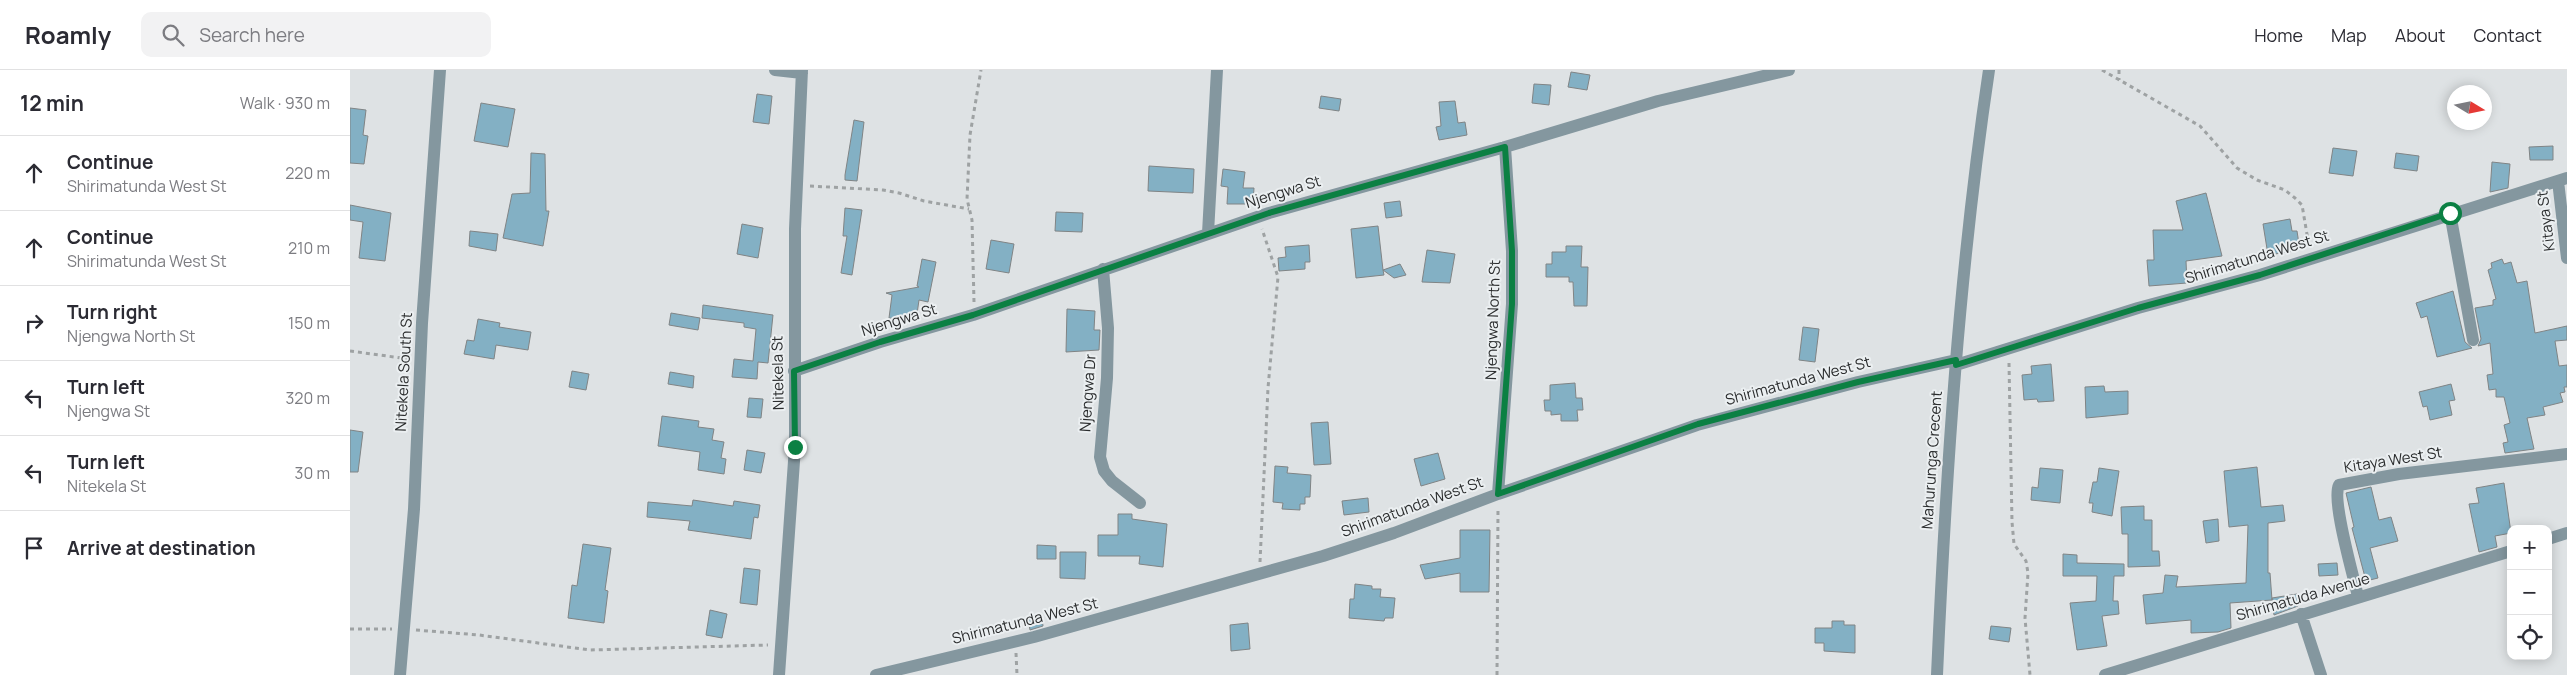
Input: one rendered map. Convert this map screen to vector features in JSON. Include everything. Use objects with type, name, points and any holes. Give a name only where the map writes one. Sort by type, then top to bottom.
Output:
[{"type":"street","name":"Nitekela South St","points":[[400,675],[402,629],[414,509],[420,361],[440,70]]},
{"type":"street","points":[[775,70],[802,71]]},
{"type":"street","points":[[1208,233],[1216,70]]},
{"type":"street","name":"Njengwa St","points":[[794,371],[880,342],[973,315],[1258,216],[1505,147],[1658,101],[1789,70]]},
{"type":"street","name":"Mahurunga Crecent","points":[[1937,675],[1941,563],[1956,363],[1981,120],[1989,70]]},
{"type":"street","name":"Nitekela St","points":[[779,675],[795,447],[794,371],[797,185],[802,71]]},
{"type":"street","name":"Njengwa North St","points":[[1498,494],[1512,304],[1512,251],[1505,147]]},
{"type":"street","name":"Shirimatunda West St","points":[[876,675],[1149,606],[1260,572],[1323,556],[1394,533],[1498,494],[1698,424],[1858,382],[1956,363],[2009,348],[2310,259],[2562,179]]},
{"type":"street","name":"Kitaya St","points":[[2562,179],[2567,258]]},
{"type":"street","points":[[2450,213],[2473,340]]},
{"type":"street","name":"Njengwa Dr","points":[[1103,269],[1108,328],[1107,378],[1100,457],[1104,471],[1112,481],[1140,502]]},
{"type":"street","name":"Kitaya West St","points":[[2358,598],[2340,521],[2336,491],[2339,485],[2399,474],[2567,454]]},
{"type":"street","points":[[2552,538],[2567,533]]},
{"type":"street","name":"Shirimatuda Avenue","points":[[2104,675],[2507,552]]},
{"type":"street","points":[[2300,614],[2321,675]]},
{"type":"path","points":[[973,315],[975,282],[972,220],[967,199],[970,135],[981,70]]},
{"type":"path","points":[[2102,70],[2200,126],[2237,168],[2258,180],[2285,190],[2302,204],[2310,259]]},
{"type":"path","points":[[2119,70],[2119,80]]},
{"type":"path","points":[[797,185],[883,190],[924,201],[969,208]]},
{"type":"path","points":[[1258,216],[1278,277],[1268,388],[1260,572]]},
{"type":"path","points":[[2009,348],[2012,522],[2014,544],[2026,561],[2028,573],[2025,618],[2030,675]]},
{"type":"path","points":[[350,351],[420,361]]},
{"type":"path","points":[[1497,675],[1498,494]]},
{"type":"path","points":[[350,629],[402,629],[479,635],[590,650],[781,645]]},
{"type":"path","points":[[1015,641],[1017,675]]},
{"type":"building","points":[[1571,72],[1590,75],[1587,90],[1568,87]]},
{"type":"building","points":[[1534,84],[1551,85],[1549,105],[1532,103]]},
{"type":"building","points":[[757,94],[772,96],[769,124],[753,122]]},
{"type":"building","points":[[1321,96],[1341,99],[1339,111],[1319,108]]},
{"type":"building","points":[[1455,101],[1458,123],[1465,122],[1467,135],[1439,140],[1436,127],[1441,126],[1439,102]]},
{"type":"building","points":[[481,103],[515,109],[508,147],[474,141]]},
{"type":"building","points":[[350,108],[366,110],[363,135],[368,136],[364,164],[350,163]]},
{"type":"building","points":[[854,120],[864,122],[857,181],[845,180]]},
{"type":"building","points":[[2553,146],[2553,160],[2530,160],[2529,147]]},
{"type":"building","points":[[2333,148],[2357,151],[2353,176],[2329,173]]},
{"type":"building","points":[[531,153],[545,154],[546,211],[549,211],[543,246],[503,238],[512,194],[530,193]]},
{"type":"building","points":[[2396,153],[2419,156],[2417,171],[2394,168]]},
{"type":"building","points":[[2492,162],[2510,164],[2508,188],[2490,192]]},
{"type":"building","points":[[1149,166],[1194,169],[1193,193],[1148,191]]},
{"type":"building","points":[[1223,169],[1245,172],[1243,188],[1254,188],[1253,204],[1227,204],[1228,187],[1221,186]]},
{"type":"building","points":[[2206,193],[2222,256],[2186,261],[2187,283],[2149,286],[2147,260],[2154,260],[2153,230],[2183,230],[2176,201]]},
{"type":"building","points":[[1400,201],[1402,216],[1386,218],[1384,203]]},
{"type":"building","points":[[350,205],[391,213],[385,261],[359,258],[363,222],[350,220]]},
{"type":"building","points":[[845,208],[862,210],[852,275],[841,273],[847,236],[843,236]]},
{"type":"building","points":[[1056,212],[1083,213],[1082,232],[1055,231]]},
{"type":"building","points":[[2290,219],[2292,231],[2297,231],[2299,244],[2294,245],[2295,251],[2268,255],[2263,224]]},
{"type":"building","points":[[742,224],[763,228],[758,258],[737,254]]},
{"type":"building","points":[[1378,226],[1384,275],[1356,278],[1351,229]]},
{"type":"building","points":[[470,231],[498,234],[496,251],[469,246]]},
{"type":"building","points":[[991,240],[1014,244],[1009,273],[986,269]]},
{"type":"building","points":[[1309,245],[1310,262],[1305,262],[1305,269],[1279,271],[1278,258],[1286,257],[1285,247]]},
{"type":"building","points":[[1566,246],[1582,246],[1581,267],[1588,267],[1587,306],[1574,306],[1573,282],[1569,282],[1569,277],[1546,277],[1546,264],[1552,264],[1552,252],[1566,252]]},
{"type":"building","points":[[1427,250],[1455,254],[1450,283],[1422,282]]},
{"type":"building","points":[[922,259],[936,262],[928,302],[919,300],[916,321],[889,318],[892,295],[886,293],[919,287],[917,286]]},
{"type":"building","points":[[2502,259],[2504,264],[2511,262],[2517,283],[2527,281],[2535,333],[2567,326],[2567,340],[2555,341],[2559,366],[2567,365],[2567,387],[2564,387],[2565,392],[2560,393],[2563,402],[2543,407],[2545,415],[2527,418],[2534,449],[2505,453],[2503,443],[2508,442],[2504,425],[2510,423],[2504,397],[2496,397],[2496,389],[2489,390],[2487,375],[2493,374],[2490,343],[2478,346],[2481,339],[2475,308],[2493,305],[2493,300],[2496,299],[2488,270],[2492,268],[2491,263]]},
{"type":"building","points":[[1400,264],[1406,275],[1394,278],[1383,270]]},
{"type":"building","points":[[2453,291],[2465,342],[2472,348],[2437,357],[2427,316],[2421,318],[2416,303]]},
{"type":"building","points":[[703,305],[773,315],[768,363],[758,362],[757,379],[732,377],[734,359],[753,361],[756,329],[744,327],[744,323],[702,318]]},
{"type":"building","points":[[1067,309],[1095,311],[1094,330],[1100,330],[1099,350],[1066,352]]},
{"type":"building","points":[[671,313],[700,318],[698,330],[669,325]]},
{"type":"building","points":[[478,319],[500,323],[499,327],[531,332],[528,350],[496,345],[494,359],[464,354],[467,340],[474,341]]},
{"type":"building","points":[[1803,327],[1819,329],[1815,362],[1799,360]]},
{"type":"building","points":[[2051,364],[2054,401],[2038,402],[2037,399],[2024,400],[2022,375],[2032,374],[2031,366]]},
{"type":"building","points":[[572,371],[589,374],[586,390],[569,387]]},
{"type":"building","points":[[670,372],[694,376],[693,388],[668,384]]},
{"type":"building","points":[[1575,383],[1576,398],[1582,398],[1583,410],[1577,410],[1578,421],[1561,421],[1561,414],[1551,415],[1551,411],[1545,411],[1544,400],[1550,400],[1550,385]]},
{"type":"building","points":[[2451,384],[2455,400],[2449,401],[2452,415],[2430,420],[2427,406],[2423,407],[2419,392]]},
{"type":"building","points":[[2104,386],[2105,392],[2128,391],[2128,414],[2086,418],[2085,387]]},
{"type":"building","points":[[749,398],[763,399],[761,418],[747,417]]},
{"type":"building","points":[[662,416],[699,421],[698,427],[714,429],[712,440],[724,442],[721,458],[726,459],[724,474],[698,470],[700,452],[658,446]]},
{"type":"building","points":[[1328,422],[1331,464],[1314,465],[1311,423]]},
{"type":"building","points":[[350,430],[363,432],[358,472],[350,472]]},
{"type":"building","points":[[747,450],[765,453],[761,473],[744,470]]},
{"type":"building","points":[[1438,453],[1445,479],[1421,486],[1414,459]]},
{"type":"building","points":[[1275,466],[1288,467],[1287,473],[1311,475],[1310,497],[1305,497],[1305,504],[1300,504],[1300,510],[1282,509],[1283,503],[1273,502]]},
{"type":"building","points":[[2257,467],[2261,507],[2283,505],[2285,521],[2268,523],[2268,573],[2270,573],[2272,600],[2230,603],[2231,628],[2218,632],[2191,633],[2191,620],[2146,624],[2143,595],[2163,593],[2165,575],[2178,576],[2176,587],[2246,583],[2248,525],[2229,527],[2224,471]]},
{"type":"building","points":[[2040,468],[2063,470],[2060,503],[2031,500],[2032,487],[2038,488]]},
{"type":"building","points":[[2099,468],[2119,471],[2112,516],[2092,512],[2093,503],[2089,503],[2093,482],[2097,482]]},
{"type":"building","points":[[2504,483],[2510,525],[2507,525],[2507,534],[2495,536],[2497,547],[2479,552],[2469,504],[2479,503],[2476,488]]},
{"type":"building","points":[[2371,487],[2379,520],[2391,517],[2398,541],[2370,548],[2378,578],[2366,581],[2352,528],[2354,527],[2346,493]]},
{"type":"building","points":[[1368,498],[1369,512],[1344,515],[1342,501]]},
{"type":"building","points":[[693,500],[733,506],[734,501],[760,505],[758,518],[754,517],[751,539],[688,530],[690,521],[647,517],[648,502],[692,506]]},
{"type":"building","points":[[2144,506],[2144,520],[2152,520],[2152,551],[2159,551],[2160,566],[2128,567],[2128,534],[2122,534],[2121,507]]},
{"type":"building","points":[[1118,514],[1132,514],[1132,519],[1167,524],[1163,567],[1139,564],[1140,556],[1098,556],[1098,535],[1118,535]]},
{"type":"building","points":[[2218,519],[2219,541],[2206,543],[2203,521]]},
{"type":"building","points":[[1460,530],[1490,530],[1489,592],[1460,592],[1460,573],[1425,579],[1420,565],[1460,558]]},
{"type":"building","points":[[583,544],[611,548],[605,590],[608,591],[604,623],[568,618],[572,585],[577,586]]},
{"type":"building","points":[[1037,545],[1056,546],[1056,559],[1037,559]]},
{"type":"building","points":[[1060,552],[1086,552],[1085,579],[1060,578]]},
{"type":"building","points":[[2063,554],[2077,555],[2077,563],[2124,564],[2124,576],[2114,576],[2113,601],[2118,601],[2119,614],[2102,616],[2107,646],[2077,650],[2070,603],[2096,601],[2097,576],[2063,576]]},
{"type":"building","points":[[2337,563],[2338,575],[2319,576],[2318,564]]},
{"type":"building","points":[[744,568],[760,570],[757,605],[740,603]]},
{"type":"building","points":[[1355,584],[1372,586],[1372,589],[1381,589],[1380,597],[1395,598],[1393,618],[1385,618],[1384,621],[1349,618],[1350,599],[1354,599]]},
{"type":"building","points":[[2297,594],[2298,606],[2274,615],[2272,598]]},
{"type":"building","points":[[710,610],[727,614],[722,638],[706,635]]},
{"type":"building","points":[[1042,617],[1043,626],[1030,630],[1028,619]]},
{"type":"building","points":[[1832,621],[1844,621],[1844,625],[1855,625],[1855,653],[1824,651],[1824,643],[1815,643],[1815,628],[1832,628]]},
{"type":"building","points":[[1248,623],[1250,649],[1231,651],[1230,625]]},
{"type":"building","points":[[1991,626],[2011,628],[2009,642],[1989,639]]},
{"type":"route","points":[[795,447],[794,371],[880,342],[973,315],[1269,213],[1409,172],[1505,147],[1512,251],[1512,304],[1498,494],[1698,424],[1858,382],[1956,360],[1956,365],[2138,308],[2260,275],[2450,213]]}]
